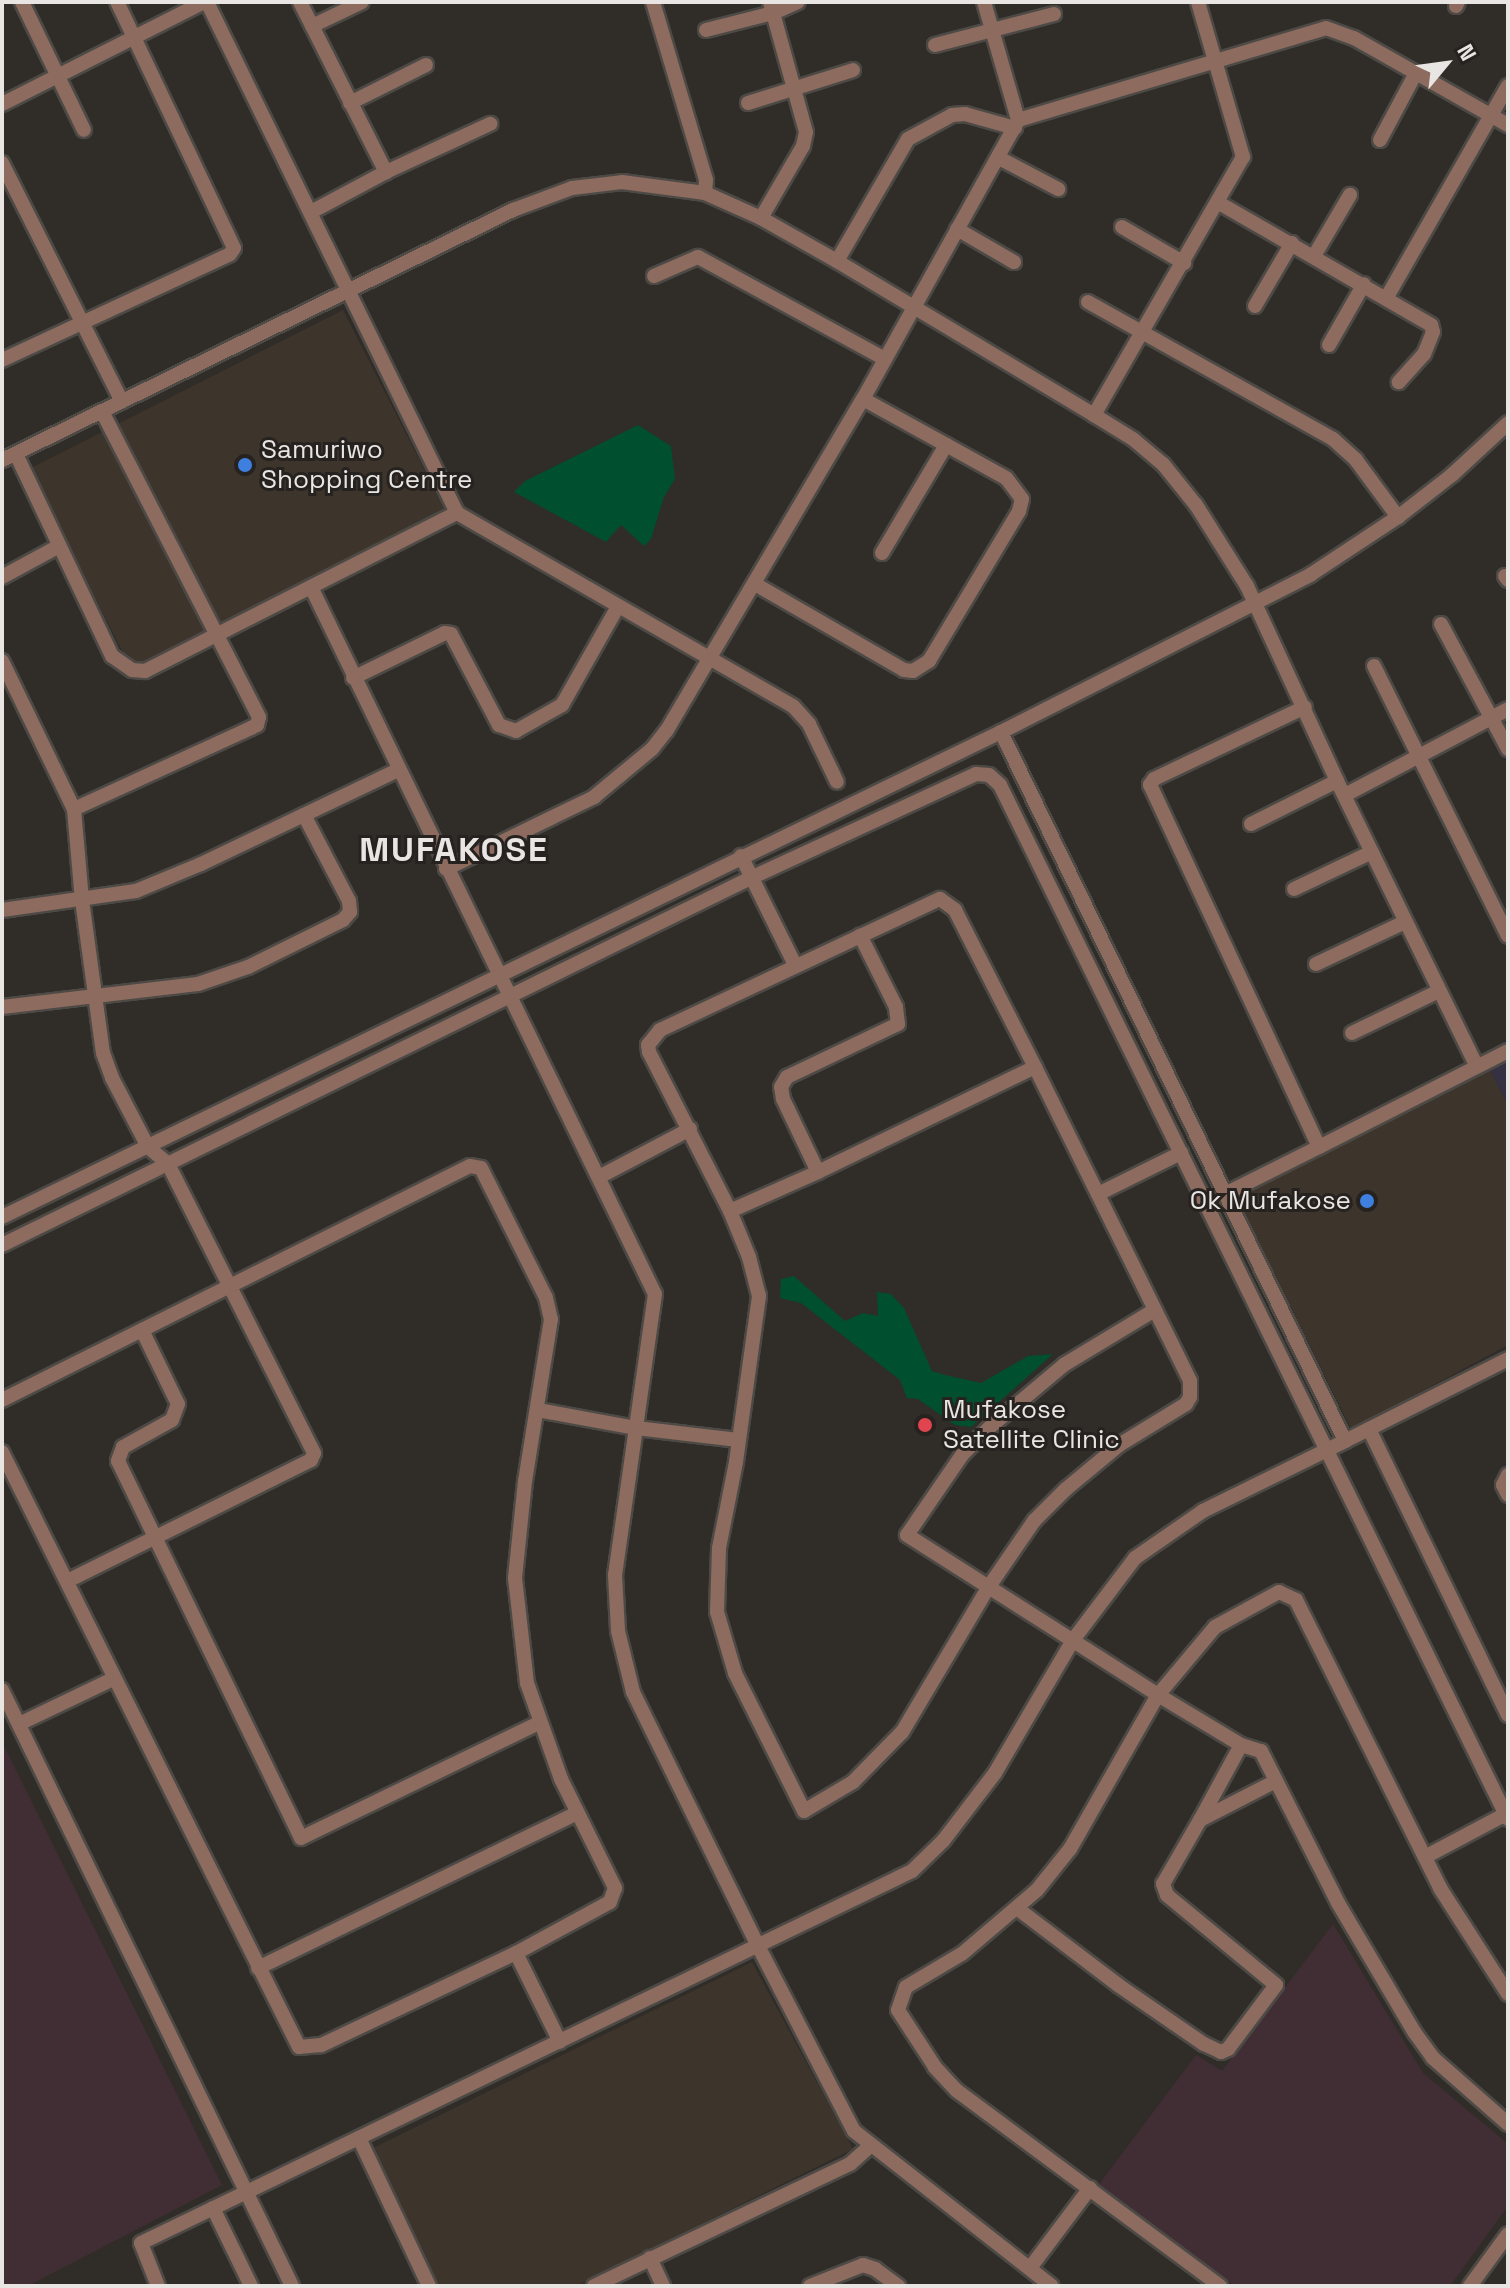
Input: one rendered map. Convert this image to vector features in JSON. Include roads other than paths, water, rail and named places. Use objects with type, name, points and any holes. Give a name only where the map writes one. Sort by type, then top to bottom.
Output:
[{"type":"street","points":[[22,2],[84,130]]},
{"type":"street","points":[[2,360],[230,254],[234,248],[117,2]]},
{"type":"street","points":[[2,104],[205,2],[349,288],[418,439],[457,513],[802,714],[837,782]]},
{"type":"street","points":[[300,2],[386,172]]},
{"type":"street","points":[[312,26],[362,2]]},
{"type":"street","points":[[653,2],[706,180],[705,193]]},
{"type":"street","points":[[706,30],[798,2]]},
{"type":"street","points":[[446,869],[594,797],[612,784],[652,749],[710,659],[863,399],[1016,124],[984,2]]},
{"type":"street","points":[[1094,415],[1243,157],[1198,2]]},
{"type":"street","points":[[761,218],[803,146],[806,132],[772,8]]},
{"type":"street","points":[[935,45],[1054,14]]},
{"type":"street","points":[[837,261],[908,139],[952,115],[965,114],[1016,124],[1326,28],[1354,38],[1508,125]]},
{"type":"street","points":[[350,103],[426,65]]},
{"type":"street","points":[[748,103],[853,70]]},
{"type":"street","points":[[1380,140],[1416,73]]},
{"type":"street","points":[[1387,297],[1508,86]]},
{"type":"street","points":[[311,212],[386,172],[490,124]]},
{"type":"street","points":[[999,158],[1058,189]]},
{"type":"street","points":[[2,163],[122,402]]},
{"type":"street","points":[[457,513],[145,671],[122,665],[112,656],[59,546],[9,457],[513,210],[572,188],[622,182],[705,193],[761,218],[837,261],[1133,439],[1163,464],[1196,505],[1256,603],[1337,781],[1477,1067]]},
{"type":"street","points":[[1314,256],[1350,195]]},
{"type":"street","points":[[1219,203],[1425,320],[1433,332],[1424,354],[1399,382]]},
{"type":"street","points":[[1122,227],[1184,263]]},
{"type":"street","points":[[957,229],[1014,262]]},
{"type":"street","points":[[1255,306],[1292,243]]},
{"type":"street","points":[[654,276],[698,257],[885,359]]},
{"type":"street","points":[[1329,345],[1364,284]]},
{"type":"street","points":[[1088,302],[1145,331],[1333,439],[1356,460],[1398,517]]},
{"type":"street","points":[[755,584],[904,670],[922,667],[929,661],[1019,511],[1022,499],[1006,478],[863,399]]},
{"type":"street","points":[[74,809],[257,725],[259,717],[102,411]]},
{"type":"street","points":[[2,1217],[1001,732],[1310,575],[1398,517],[1453,474],[1508,423]]},
{"type":"street","points":[[882,553],[946,445]]},
{"type":"street","points":[[2,577],[59,546]]},
{"type":"street","points":[[312,589],[655,1294],[615,1575],[623,1660],[633,1692],[841,2111],[870,2146],[1052,2286]]},
{"type":"street","points":[[353,678],[445,633],[451,634],[499,725],[516,731],[562,705],[617,608]]},
{"type":"street","points":[[1441,624],[1508,749]]},
{"type":"street","points":[[2,661],[74,809],[82,900],[107,1065],[148,1147],[168,1164],[314,1457],[67,1581]]},
{"type":"street","points":[[1374,666],[1508,936]]},
{"type":"street","points":[[1305,707],[1154,779],[1150,785],[1319,1147]]},
{"type":"street","points":[[1345,795],[1508,709]]},
{"type":"street","points":[[1001,732],[1345,1441]]},
{"type":"street","points":[[2,910],[136,891],[398,770]]},
{"type":"street","points":[[2,1245],[753,877],[976,774],[989,775],[1000,785],[1507,1816],[1425,1857]]},
{"type":"street","points":[[1251,824],[1337,781]]},
{"type":"street","points":[[2,1007],[198,984],[248,967],[343,920],[350,912],[349,901],[304,815]]},
{"type":"street","points":[[1294,889],[1372,852]]},
{"type":"street","points":[[741,856],[795,965]]},
{"type":"street","points":[[934,900],[952,904],[1190,1381],[1186,1404],[1119,1445],[1066,1489],[1034,1521],[988,1588],[902,1732],[853,1782],[804,1811],[735,1673],[717,1612],[719,1548],[759,1296],[749,1257],[730,1211],[649,1052],[651,1039],[660,1030],[860,935],[934,900]]},
{"type":"street","points":[[1316,964],[1405,922]]},
{"type":"street","points":[[818,1172],[783,1099],[781,1087],[787,1077],[891,1029],[899,1017],[860,935]]},
{"type":"street","points":[[1352,1033],[1439,991]]},
{"type":"street","points":[[1225,1194],[1508,1051]]},
{"type":"street","points":[[730,1211],[1035,1067]]},
{"type":"street","points":[[599,1177],[690,1129]]},
{"type":"street","points":[[1098,1194],[1181,1153]]},
{"type":"street","points":[[2,1400],[476,1165],[550,1310],[551,1326],[525,1481],[515,1578],[527,1683],[539,1723],[577,1813],[615,1888],[613,1897],[603,1907],[516,1953],[311,2049],[302,2048],[295,2042],[2,1452]]},
{"type":"street","points":[[1153,1311],[1065,1364],[989,1428],[962,1455],[907,1535],[1158,1695],[1241,1745],[1261,1751],[1338,1903],[1415,2033],[1433,2058],[1508,2124]]},
{"type":"street","points":[[142,1330],[178,1404],[172,1420],[123,1447],[118,1461],[301,1838],[539,1723]]},
{"type":"street","points":[[158,2286],[141,2243],[912,1871],[943,1841],[995,1773],[1073,1640],[1135,1558],[1203,1511],[1508,1359]]},
{"type":"street","points":[[538,1410],[636,1428],[738,1440]]},
{"type":"street","points":[[1369,1429],[1508,1715]]},
{"type":"street","points":[[1508,1475],[1503,1485],[1508,1495]]},
{"type":"street","points":[[1220,2286],[957,2091],[935,2067],[898,2010],[906,1987],[963,1953],[1018,1909],[1070,1849],[1158,1695],[1215,1627],[1279,1592],[1296,1600],[1440,1888],[1508,1994]]},
{"type":"street","points":[[19,1724],[113,1679]]},
{"type":"street","points":[[2,1690],[292,2286]]},
{"type":"street","points":[[1018,1909],[1192,2036],[1214,2050],[1228,2049],[1276,1985],[1164,1889],[1163,1884],[1241,1745]]},
{"type":"street","points":[[1200,1820],[1276,1781]]},
{"type":"street","points":[[258,1968],[577,1813]]},
{"type":"street","points":[[516,1953],[560,2042]]},
{"type":"street","points":[[359,2138],[429,2286]]},
{"type":"street","points":[[594,2286],[850,2164],[870,2146]]},
{"type":"street","points":[[1030,2268],[1090,2188]]},
{"type":"street","points":[[213,2208],[251,2286]]},
{"type":"street","points":[[1470,2286],[1508,2234]]},
{"type":"street","points":[[650,2258],[663,2286]]},
{"type":"street","points":[[810,2286],[863,2265],[875,2269],[898,2286]]},
{"type":"place","name":"Samuriwo Shopping Centre","points":[[245,465]]},
{"type":"place","name":"Ok Mufakose","points":[[1367,1201]]},
{"type":"place","name":"Mufakose Satellite Clinic","points":[[925,1425]]},
{"type":"district","name":"MUFAKOSE","points":[[454,850]]}]
